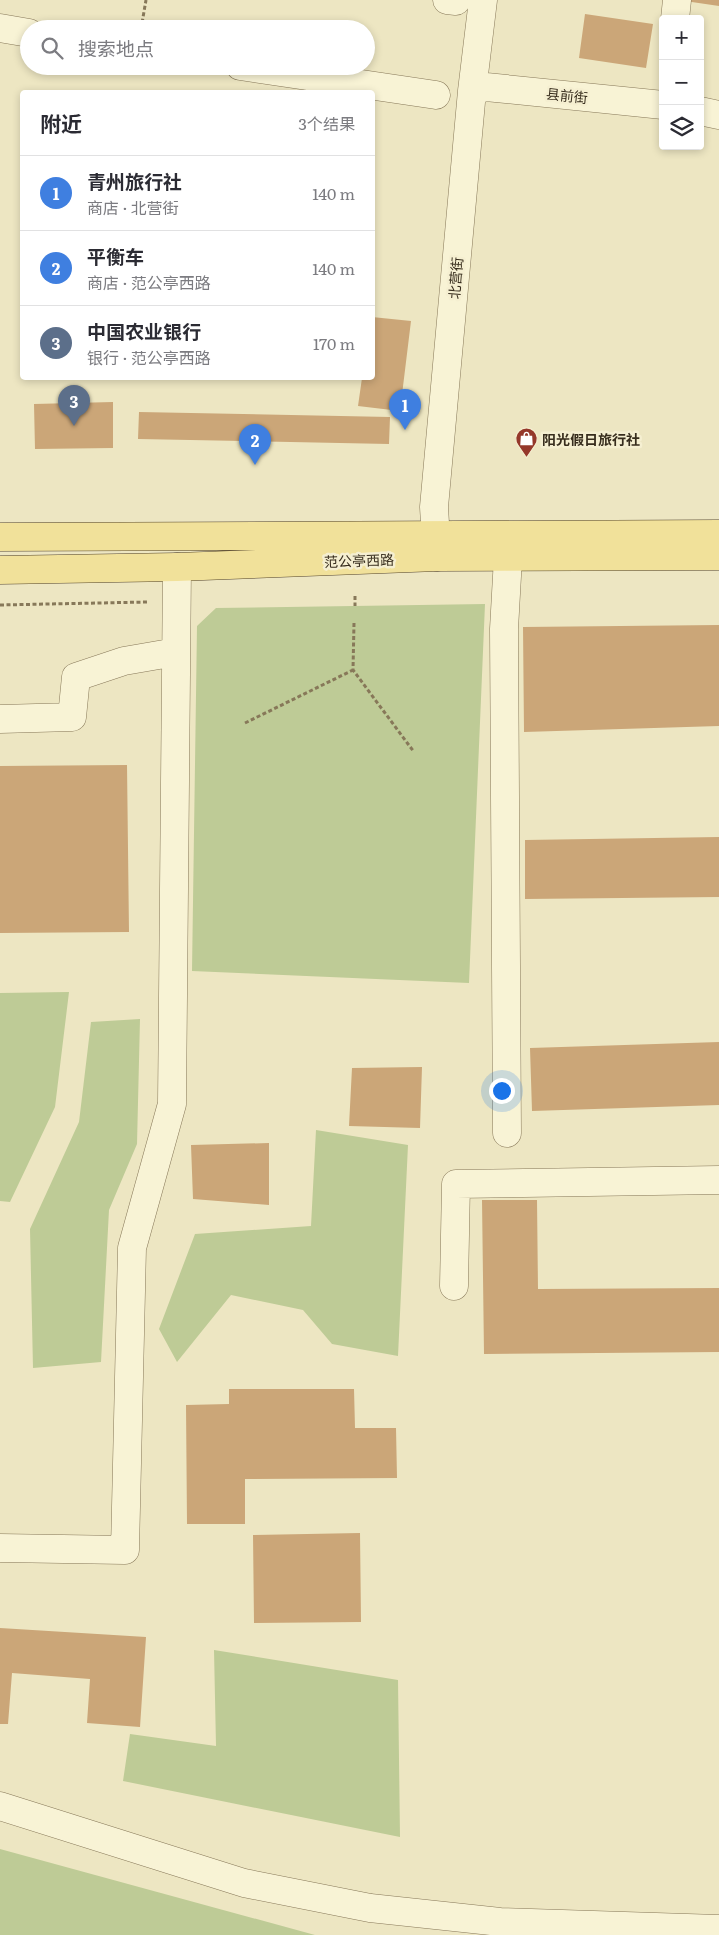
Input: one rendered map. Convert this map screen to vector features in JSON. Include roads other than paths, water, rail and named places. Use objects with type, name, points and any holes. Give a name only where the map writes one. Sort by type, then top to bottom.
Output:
[{"type":"main road","name":"范公亭西路","points":[[0,570],[177,567],[436,546],[719,534]]},
{"type":"main road","name":"范公亭西路","points":[[0,537],[436,546],[508,558],[719,556]]},
{"type":"street","name":"北营街","points":[[436,546],[434,507],[472,90],[484,0]]},
{"type":"street","points":[[675,15],[677,0]]},
{"type":"street","points":[[0,28],[20,31]]},
{"type":"street","points":[[301,75],[436,95]]},
{"type":"street","name":"县前街","points":[[472,90],[486,87],[659,104]]},
{"type":"street","points":[[704,112],[719,114]]},
{"type":"street","points":[[508,558],[504,629],[508,1132]]},
{"type":"street","points":[[0,1548],[125,1550],[132,1248],[172,1104],[177,567]]},
{"type":"street","points":[[0,720],[72,717],[76,678],[124,661],[176,652]]},
{"type":"street","points":[[454,1286],[456,1184],[719,1180]]},
{"type":"street","points":[[0,1806],[244,1883],[370,1908],[500,1922],[719,1929]]},
{"type":"place","name":"中国农业银行","points":[[74,426]]},
{"type":"place","name":"青州旅行社","points":[[405,430]]},
{"type":"place","name":"阳光假日旅行社","points":[[526,458]]},
{"type":"place","name":"平衡车","points":[[255,465]]}]
